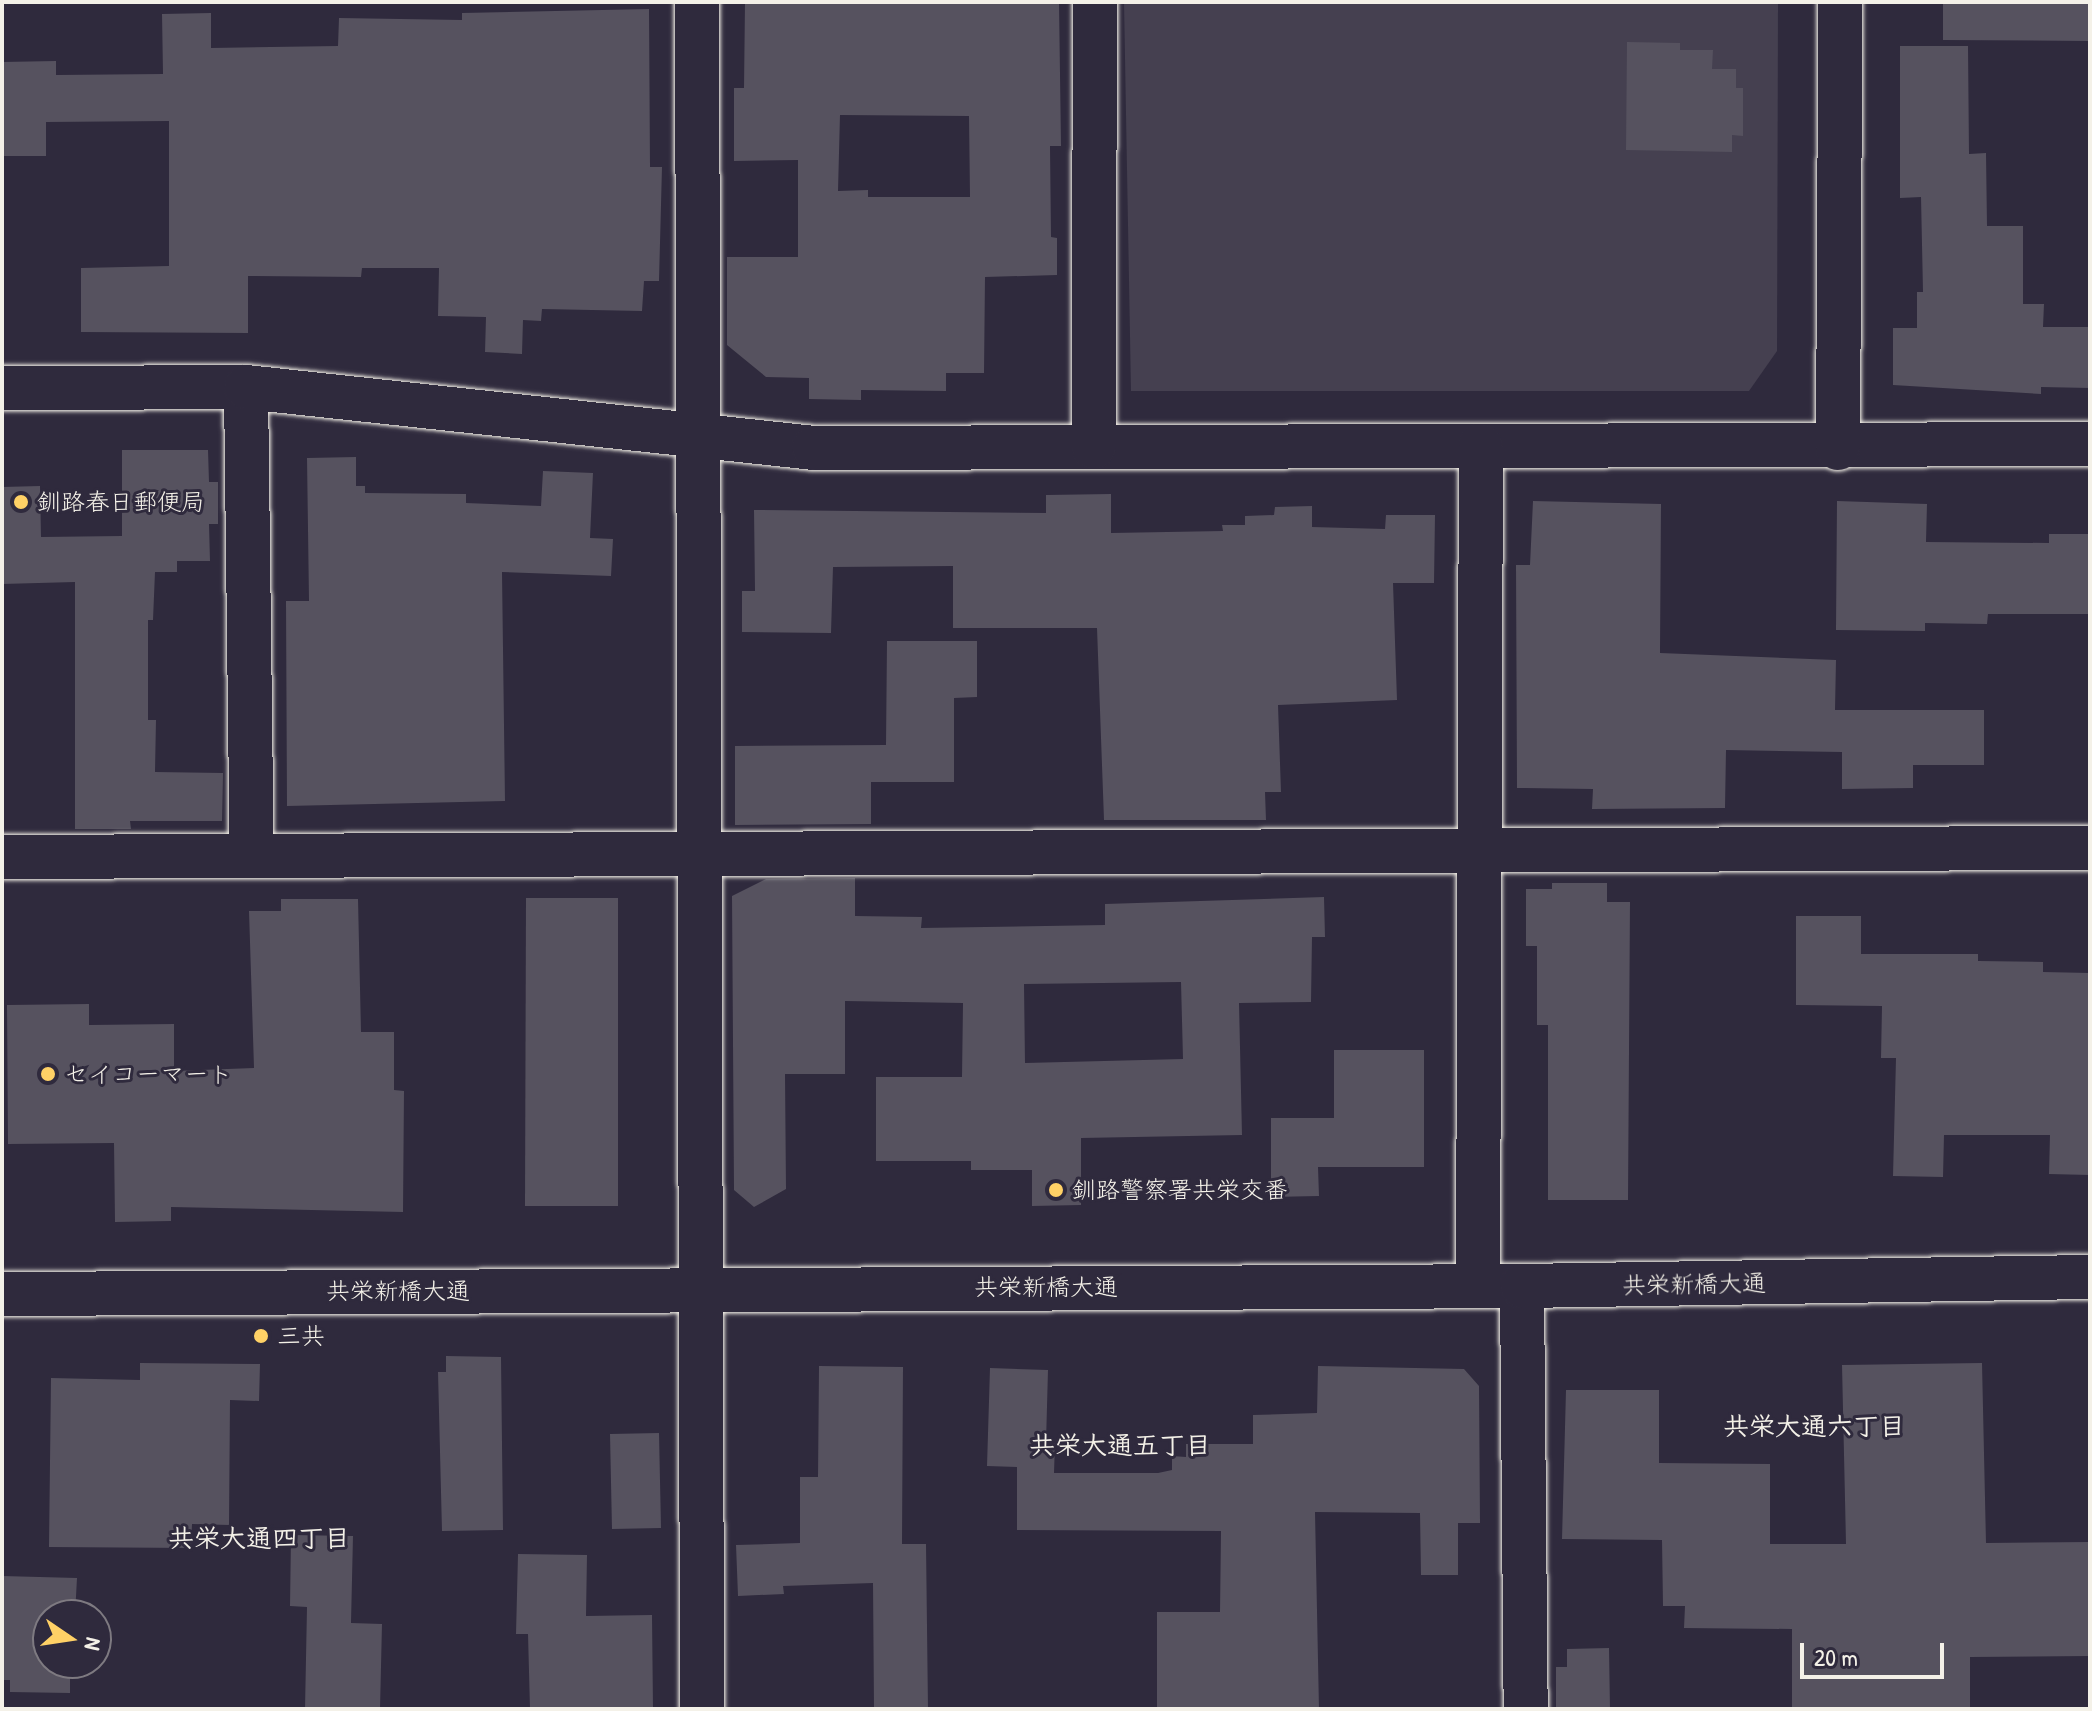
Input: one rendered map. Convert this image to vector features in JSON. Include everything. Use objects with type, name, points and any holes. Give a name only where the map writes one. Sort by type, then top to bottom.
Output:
[{"type":"street","points":[[697,2],[702,1709]]},
{"type":"street","points":[[1094,447],[1095,2]]},
{"type":"street","points":[[1838,448],[1840,2]]},
{"type":"street","points":[[246,387],[252,856]]},
{"type":"street","points":[[2,388],[246,387],[699,432],[814,448],[1838,448],[2090,444]]},
{"type":"street","points":[[1478,1286],[1481,446]]},
{"type":"street","points":[[2,857],[2090,848]]},
{"type":"street","name":"共栄新橋大通","points":[[2,1294],[1522,1286],[2090,1277]]},
{"type":"street","points":[[1522,1286],[1526,1709]]},
{"type":"shaded area","points":[[1124,2],[1778,2],[1777,351],[1749,391],[1131,391]]},
{"type":"building","points":[[745,2],[1059,2],[1061,146],[1050,146],[1051,237],[1057,238],[1057,275],[985,277],[984,373],[946,373],[946,391],[861,390],[861,400],[809,399],[809,378],[766,377],[727,345],[727,257],[798,257],[798,160],[734,161],[734,88],[744,88]],"holes":[[[840,115],[969,116],[970,197],[868,197],[868,190],[838,191]]]},
{"type":"building","points":[[1943,2],[2090,2],[2090,41],[1943,40]]},
{"type":"building","points":[[649,9],[650,167],[662,167],[659,281],[644,281],[642,311],[542,309],[541,321],[523,320],[522,354],[485,352],[486,317],[438,316],[439,268],[362,268],[361,277],[248,276],[248,333],[81,332],[81,268],[169,266],[169,121],[46,122],[46,156],[2,156],[2,62],[56,61],[56,75],[163,74],[162,14],[211,13],[211,48],[338,46],[339,18],[462,20],[462,13]]},
{"type":"building","points":[[1627,42],[1680,43],[1680,50],[1713,50],[1712,69],[1736,69],[1736,88],[1743,88],[1743,136],[1732,135],[1732,152],[1626,150]]},
{"type":"building","points":[[1900,46],[1968,46],[1969,154],[1986,153],[1987,226],[2023,226],[2023,304],[2044,304],[2043,327],[2090,327],[2090,388],[2041,387],[2041,394],[1893,385],[1893,328],[1917,328],[1917,292],[1923,292],[1921,197],[1900,198]]},
{"type":"building","points":[[122,450],[208,450],[209,482],[218,482],[218,524],[209,524],[210,561],[177,561],[177,572],[155,572],[153,620],[148,620],[148,720],[156,720],[155,772],[223,773],[222,821],[130,821],[131,829],[75,829],[75,582],[2,584],[2,487],[40,486],[41,537],[122,536]]},
{"type":"building","points":[[356,457],[356,486],[365,486],[365,493],[466,494],[466,503],[541,506],[543,471],[593,473],[590,538],[613,539],[611,576],[502,572],[505,801],[287,806],[286,601],[309,601],[307,458]]},
{"type":"building","points":[[1111,494],[1111,533],[1223,531],[1222,525],[1245,525],[1245,516],[1274,515],[1275,507],[1312,506],[1312,527],[1385,529],[1386,515],[1435,515],[1434,583],[1393,583],[1397,700],[1278,705],[1281,792],[1265,792],[1266,820],[1104,820],[1097,628],[953,628],[953,566],[833,567],[831,633],[742,632],[742,591],[755,591],[754,510],[1046,513],[1046,495]]},
{"type":"building","points":[[1533,501],[1661,504],[1660,653],[1836,660],[1835,710],[1984,710],[1984,765],[1913,765],[1913,788],[1842,789],[1842,752],[1726,750],[1725,808],[1592,809],[1593,789],[1517,788],[1516,565],[1530,565]]},
{"type":"building","points":[[1837,501],[1927,504],[1926,542],[2049,543],[2049,534],[2090,534],[2090,614],[1988,614],[1987,624],[1925,623],[1925,631],[1836,630]]},
{"type":"building","points":[[887,641],[977,641],[977,697],[954,698],[954,782],[871,782],[871,824],[735,825],[735,746],[886,745]]},
{"type":"building","points":[[855,878],[855,916],[922,917],[921,928],[1105,925],[1105,904],[1324,897],[1325,937],[1312,937],[1311,1002],[1239,1003],[1242,1135],[1081,1138],[1081,1205],[1032,1206],[1032,1170],[971,1170],[971,1161],[876,1161],[876,1077],[962,1077],[963,1003],[845,1001],[845,1074],[785,1074],[786,1189],[754,1207],[734,1190],[732,896],[766,879]],"holes":[[[1181,982],[1183,1059],[1025,1063],[1024,984]]]},
{"type":"building","points":[[1552,883],[1607,883],[1607,902],[1630,902],[1628,1200],[1548,1200],[1548,1025],[1537,1025],[1537,946],[1526,946],[1526,889],[1552,889]]},
{"type":"building","points":[[526,898],[618,898],[618,1206],[525,1206]]},
{"type":"building","points":[[281,899],[358,899],[361,1032],[394,1032],[394,1090],[404,1091],[403,1212],[171,1207],[171,1221],[115,1222],[114,1143],[8,1144],[7,1005],[89,1004],[89,1025],[174,1024],[174,1071],[254,1068],[249,911],[281,911]]},
{"type":"building","points":[[1796,916],[1861,916],[1861,954],[1978,954],[1978,961],[2043,962],[2043,972],[2090,973],[2090,1175],[2049,1174],[2050,1135],[1944,1135],[1943,1177],[1893,1176],[1896,1058],[1881,1058],[1882,1006],[1796,1005]]},
{"type":"building","points":[[1334,1050],[1424,1050],[1424,1167],[1318,1167],[1319,1196],[1271,1197],[1271,1118],[1334,1118]]},
{"type":"building","points":[[446,1356],[501,1357],[503,1530],[442,1531],[438,1372],[446,1372]]},
{"type":"building","points":[[140,1363],[260,1364],[259,1401],[230,1400],[229,1525],[192,1524],[191,1548],[49,1547],[51,1378],[140,1380]]},
{"type":"building","points":[[1982,1363],[1986,1543],[2090,1542],[2090,1656],[1970,1657],[1970,1709],[1792,1709],[1792,1629],[1684,1628],[1685,1606],[1663,1606],[1662,1540],[1562,1539],[1566,1390],[1659,1390],[1659,1463],[1770,1464],[1770,1544],[1846,1544],[1842,1365]]},
{"type":"building","points":[[819,1366],[903,1367],[902,1544],[926,1544],[928,1709],[874,1709],[873,1583],[783,1586],[784,1594],[738,1596],[736,1545],[800,1543],[800,1477],[818,1477]]},
{"type":"building","points":[[1318,1366],[1464,1369],[1479,1386],[1480,1523],[1458,1523],[1458,1575],[1421,1575],[1420,1513],[1315,1512],[1319,1709],[1157,1709],[1157,1612],[1220,1612],[1221,1531],[1017,1530],[1017,1467],[987,1466],[990,1368],[1048,1370],[1046,1443],[1055,1443],[1054,1473],[1158,1473],[1172,1470],[1172,1456],[1186,1457],[1186,1444],[1253,1444],[1253,1415],[1317,1413]]},
{"type":"building","points":[[659,1433],[661,1528],[612,1529],[610,1434]]},
{"type":"building","points":[[291,1535],[353,1536],[351,1623],[382,1624],[380,1709],[305,1709],[307,1607],[290,1606]]},
{"type":"building","points":[[518,1554],[587,1555],[586,1616],[652,1615],[653,1709],[530,1709],[528,1634],[516,1634]]},
{"type":"building","points":[[2,1576],[77,1578],[76,1599],[32,1599],[32,1679],[70,1679],[70,1693],[10,1692],[10,1680],[2,1680]]},
{"type":"building","points":[[1609,1648],[1610,1709],[1556,1709],[1556,1667],[1567,1667],[1567,1649]]},
{"type":"place","name":"釧路春日郵便局","points":[[21,502]]},
{"type":"place","name":"セイコーマート","points":[[48,1074]]},
{"type":"place","name":"釧路警察署共栄交番","points":[[1056,1190]]},
{"type":"place","name":"三共","points":[[261,1336]]},
{"type":"district","name":"共栄大通六丁目","points":[[1814,1426]]},
{"type":"district","name":"共栄大通五丁目","points":[[1120,1445]]},
{"type":"district","name":"共栄大通四丁目","points":[[259,1538]]}]
